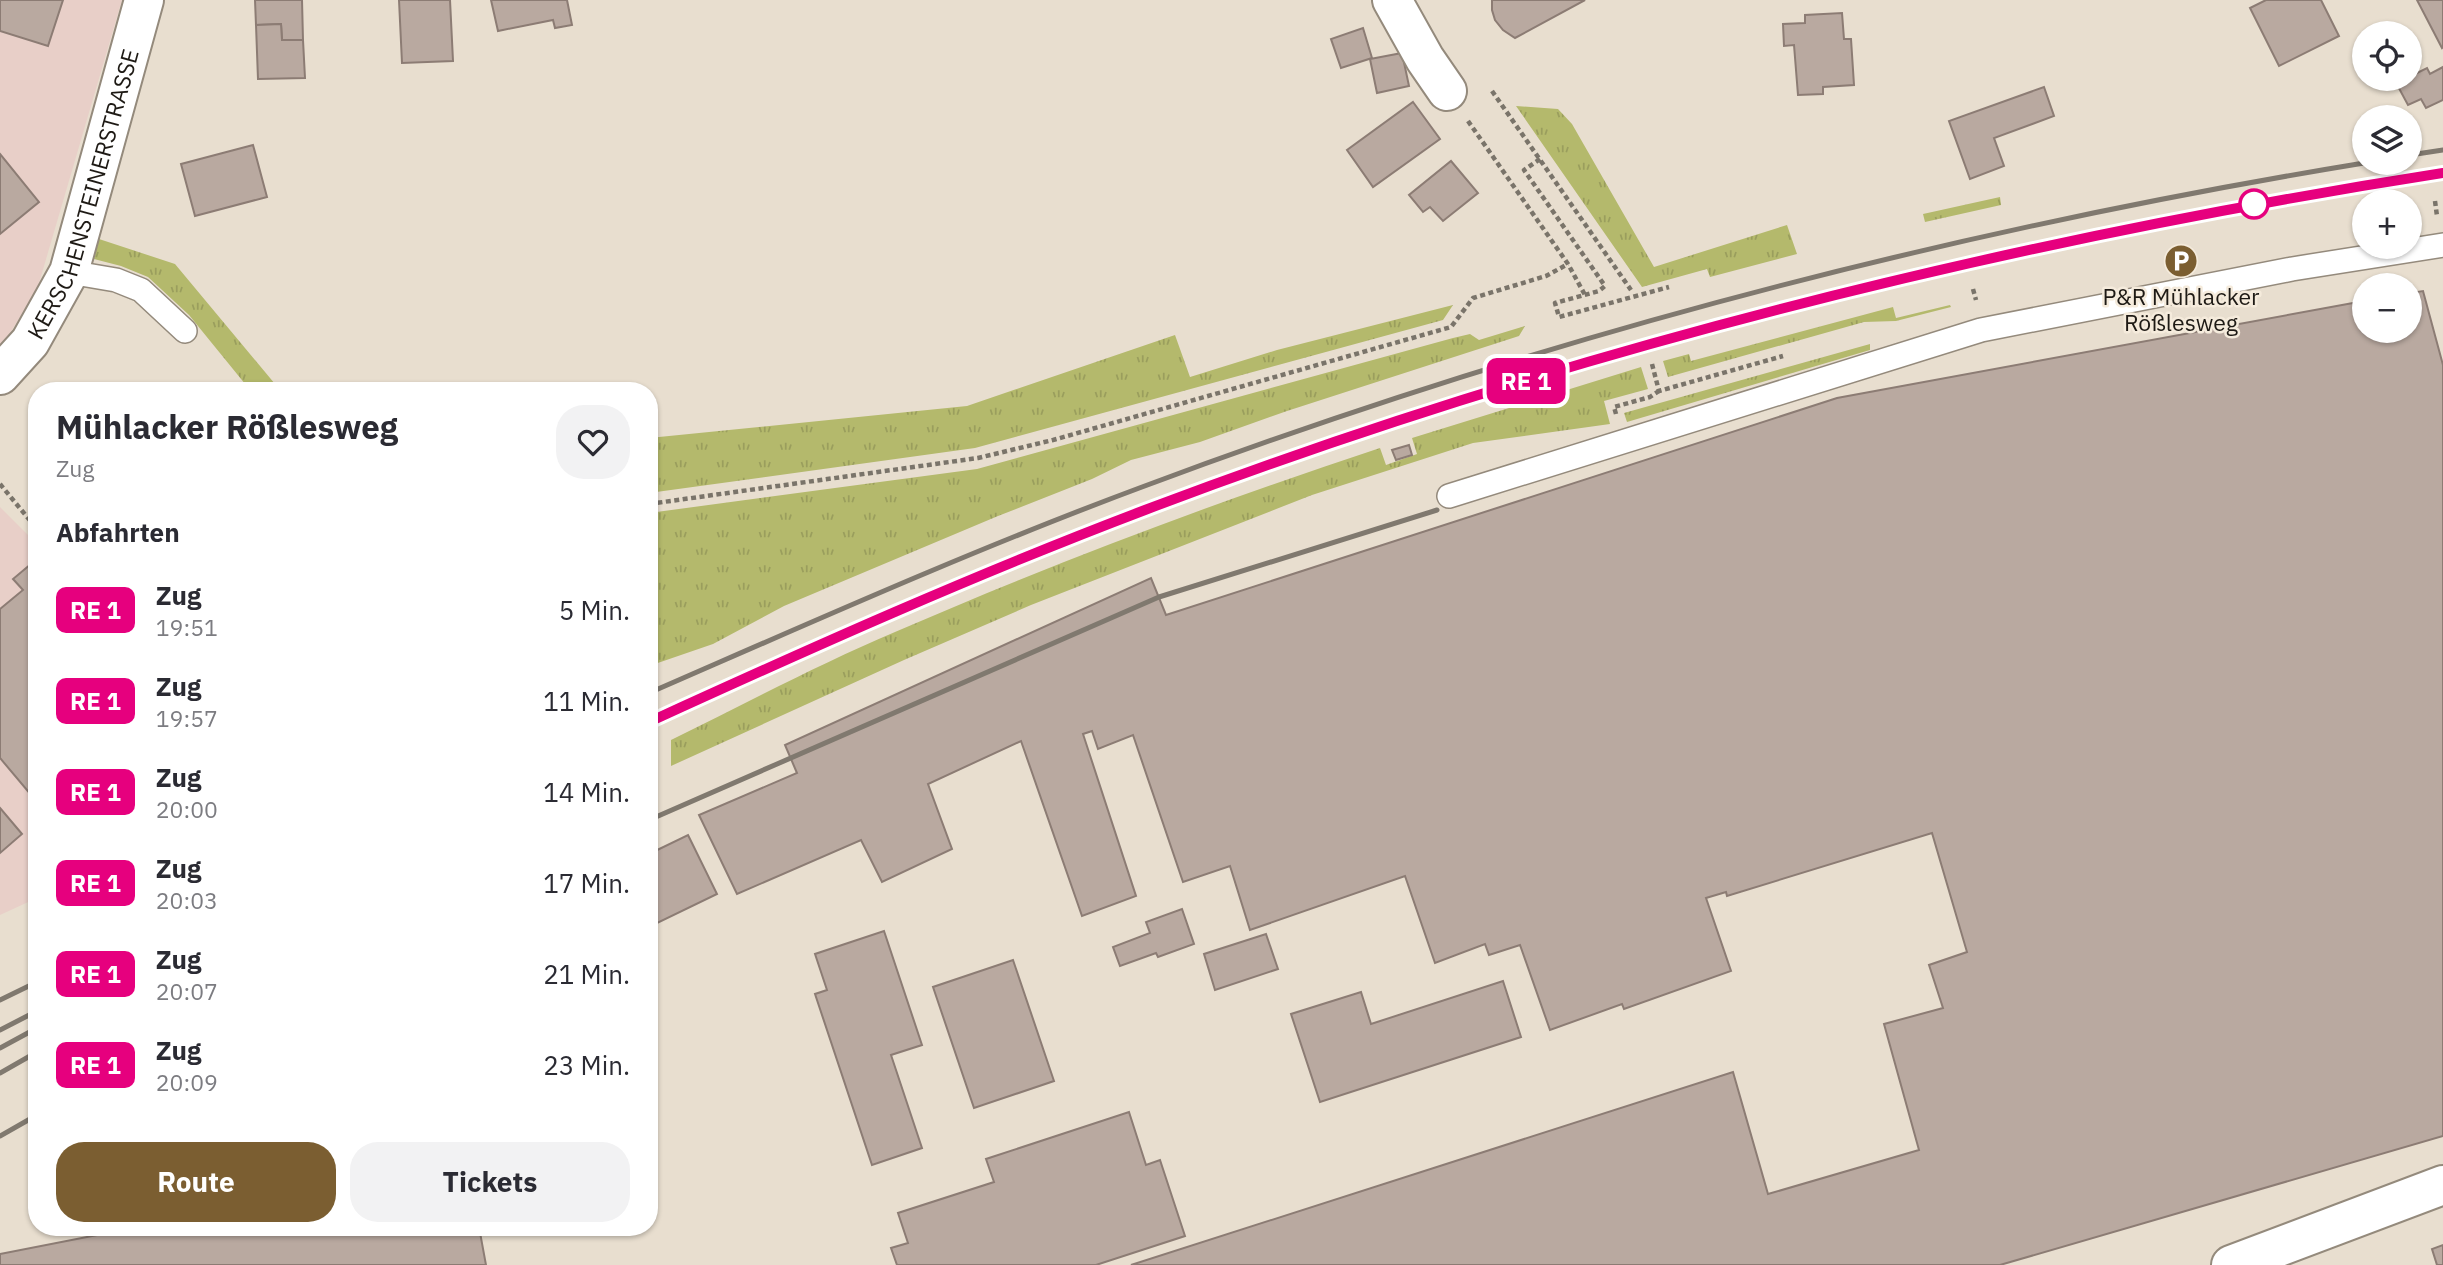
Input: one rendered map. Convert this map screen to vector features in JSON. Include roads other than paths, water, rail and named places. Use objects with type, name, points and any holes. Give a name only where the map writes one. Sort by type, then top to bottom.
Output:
[{"type":"street","name":"KERSCHENSTEINERSTRASSE","points":[[0,375],[30,342],[69,272],[144,0]]},
{"type":"street","points":[[1392,0],[1425,59],[1447,91]]},
{"type":"street","points":[[2231,1265],[2443,1185]]},
{"type":"lane","points":[[1449,496],[1981,330],[2292,269],[2443,245]]},
{"type":"lane","points":[[69,272],[116,280],[141,290],[185,331]]},
{"type":"railway","points":[[2422,153],[2443,150]]},
{"type":"railway","points":[[658,689],[1017,535],[1291,433],[1441,384],[1593,337],[1899,256],[2208,190],[2352,165]]},
{"type":"railway","points":[[658,714],[1083,533],[1299,454],[1532,379],[1689,334],[1968,262],[2220,212],[2443,173]]},
{"type":"railway","points":[[658,816],[1159,597],[1437,510]]},
{"type":"railway","points":[[0,1000],[28,986]]},
{"type":"railway","points":[[0,1030],[28,1016]]},
{"type":"railway","points":[[0,1048],[28,1033]]},
{"type":"railway","points":[[0,1073],[28,1057]]},
{"type":"railway","points":[[0,1136],[28,1120]]},
{"type":"train","points":[[658,718],[817,644],[1038,551],[1303,453],[1535,378],[1709,328],[1992,257],[2278,199],[2443,173]]},
{"type":"place","name":"P&R Mühlacker Rößlesweg","points":[[2181,261]]}]
